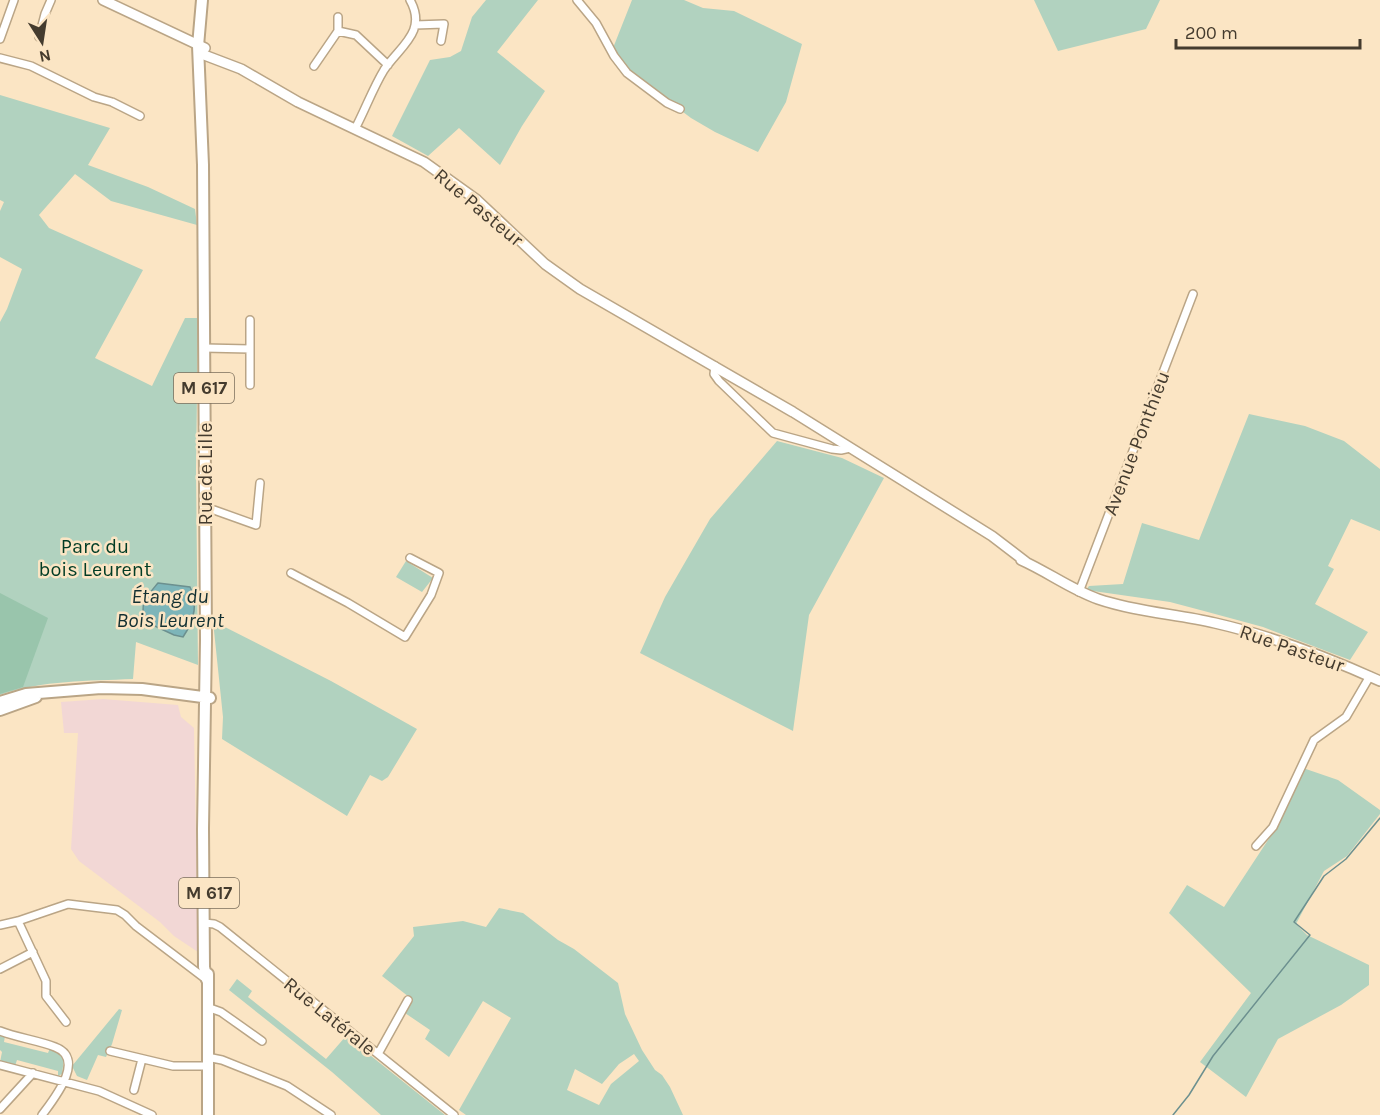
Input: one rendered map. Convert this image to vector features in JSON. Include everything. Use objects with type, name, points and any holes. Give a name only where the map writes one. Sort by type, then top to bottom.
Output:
[{"type":"main road","name":"Rue Pasteur","points":[[103,0],[241,69],[298,102],[435,169],[495,215],[524,246],[561,276],[603,304],[794,412],[958,516],[1006,553],[1079,592],[1105,601],[1137,608],[1183,613],[1237,628],[1298,647],[1380,681]]},
{"type":"main road","name":"Rue de Lille","points":[[202,0],[206,117],[203,165],[207,698],[204,967],[207,980],[207,1115]]},
{"type":"main road","points":[[0,702],[21,695],[65,690],[132,689],[207,698]]},
{"type":"main road","points":[[0,710],[38,696],[65,690]]},
{"type":"street","points":[[0,39],[14,0]]},
{"type":"street","points":[[39,37],[51,0]]},
{"type":"street","points":[[355,129],[388,65],[408,43],[415,25],[415,11],[410,0]]},
{"type":"street","points":[[577,0],[593,19],[614,56],[627,73],[667,103],[680,109]]},
{"type":"street","points":[[314,66],[338,31],[338,17]]},
{"type":"street","points":[[415,25],[445,21],[441,41]]},
{"type":"street","points":[[338,31],[356,35],[388,65]]},
{"type":"street","points":[[0,58],[31,66],[94,97],[111,102],[140,116]]},
{"type":"street","name":"Avenue Ponthieu","points":[[1079,592],[1193,294]]},
{"type":"street","points":[[250,320],[250,385]]},
{"type":"street","points":[[204,348],[250,349]]},
{"type":"street","name":"Rue Pasteur","points":[[715,366],[714,374],[719,381],[773,433],[832,450],[850,448]]},
{"type":"street","points":[[205,510],[214,510],[256,525],[260,483]]},
{"type":"street","points":[[291,573],[405,637],[431,595],[439,573],[410,558]]},
{"type":"street","points":[[1256,846],[1273,827],[1314,740],[1346,717],[1370,676]]},
{"type":"street","points":[[0,924],[18,921],[68,904],[117,910],[207,980]]},
{"type":"street","points":[[18,921],[47,983],[46,996],[66,1022]]},
{"type":"street","name":"Rue Latérale","points":[[206,923],[217,925],[229,934],[454,1115]]},
{"type":"street","points":[[0,969],[33,952]]},
{"type":"street","points":[[378,1054],[408,1000]]},
{"type":"street","points":[[207,1007],[221,1012],[262,1041]]},
{"type":"street","points":[[0,1031],[58,1048],[66,1055],[68,1062],[65,1080],[42,1115]]},
{"type":"street","points":[[110,1051],[173,1066],[222,1060],[287,1086],[331,1115]]},
{"type":"street","points":[[134,1090],[142,1059]]},
{"type":"street","points":[[0,1065],[65,1080],[99,1091],[152,1115]]},
{"type":"street","points":[[0,1109],[33,1073]]},
{"type":"shaded area","points":[[103,699],[178,705],[181,717],[194,728],[198,952],[174,936],[160,922],[79,861],[71,849],[78,733],[64,733],[61,702]]},
{"type":"green space","points":[[486,0],[538,0],[497,52],[545,91],[500,165],[459,128],[428,156],[392,136],[430,60],[450,57],[461,51],[472,17]]},
{"type":"green space","points":[[632,0],[684,0],[703,8],[734,11],[802,44],[786,102],[758,152],[691,118],[631,73],[613,48]]},
{"type":"green space","points":[[1034,0],[1160,0],[1146,29],[1058,51]]},
{"type":"green space","name":"Parc du bois Leurent","points":[[0,95],[110,128],[88,165],[148,187],[195,209],[197,225],[111,201],[75,174],[39,215],[49,228],[143,270],[95,358],[152,386],[185,318],[198,318],[196,469],[198,665],[136,642],[133,679],[49,684],[0,695],[0,322],[22,269],[0,257],[0,211],[4,202],[0,200]]},
{"type":"green space","points":[[1249,414],[1305,426],[1344,441],[1380,469],[1380,531],[1351,519],[1328,566],[1334,569],[1315,604],[1368,632],[1350,660],[1263,627],[1204,611],[1170,602],[1086,590],[1089,586],[1123,584],[1142,523],[1199,540]]},
{"type":"green space","points":[[777,441],[842,458],[884,478],[809,615],[793,731],[640,653],[665,597],[710,519]]},
{"type":"green space","points":[[406,561],[433,578],[422,592],[396,577]]},
{"type":"green space","points":[[0,593],[48,618],[23,687],[0,694]]},
{"type":"green space","points":[[213,621],[331,681],[417,729],[388,777],[382,781],[370,775],[347,816],[222,739],[223,717]]},
{"type":"green space","points":[[1303,768],[1338,780],[1380,810],[1380,814],[1347,856],[1324,871],[1296,924],[1307,935],[1369,965],[1369,985],[1341,1005],[1278,1039],[1246,1097],[1200,1062],[1251,993],[1169,913],[1187,885],[1224,907],[1270,837]]},
{"type":"green space","points":[[499,908],[523,913],[618,983],[625,1014],[642,1050],[670,1087],[683,1115],[466,1115],[459,1110],[511,1018],[483,1001],[449,1057],[425,1039],[430,1030],[405,1013],[413,1000],[382,976],[414,936],[413,927],[463,921],[486,927]],"holes":[[[634,1054],[639,1061],[611,1084],[599,1105],[567,1090],[575,1069],[602,1084],[619,1064]]]},
{"type":"green space","points":[[237,979],[252,991],[248,997],[326,1059],[346,1036],[445,1115],[381,1115],[332,1072],[229,990]]},
{"type":"green space","points":[[119,1009],[122,1010],[106,1057],[98,1055],[87,1080],[77,1076],[72,1066]]},
{"type":"green space","points":[[0,1034],[5,1036],[4,1042],[48,1053],[50,1048],[58,1050],[64,1059],[62,1074],[58,1076],[58,1071],[17,1060],[15,1066],[0,1062],[2,1052]]},
{"type":"water","name":"Étang du Bois Leurent","points":[[158,583],[190,587],[193,593],[194,613],[183,637],[146,622],[143,605]]},
{"type":"waterway","points":[[1173,1115],[1189,1095],[1213,1056],[1310,935],[1294,922],[1324,876],[1346,859],[1380,818]]}]
